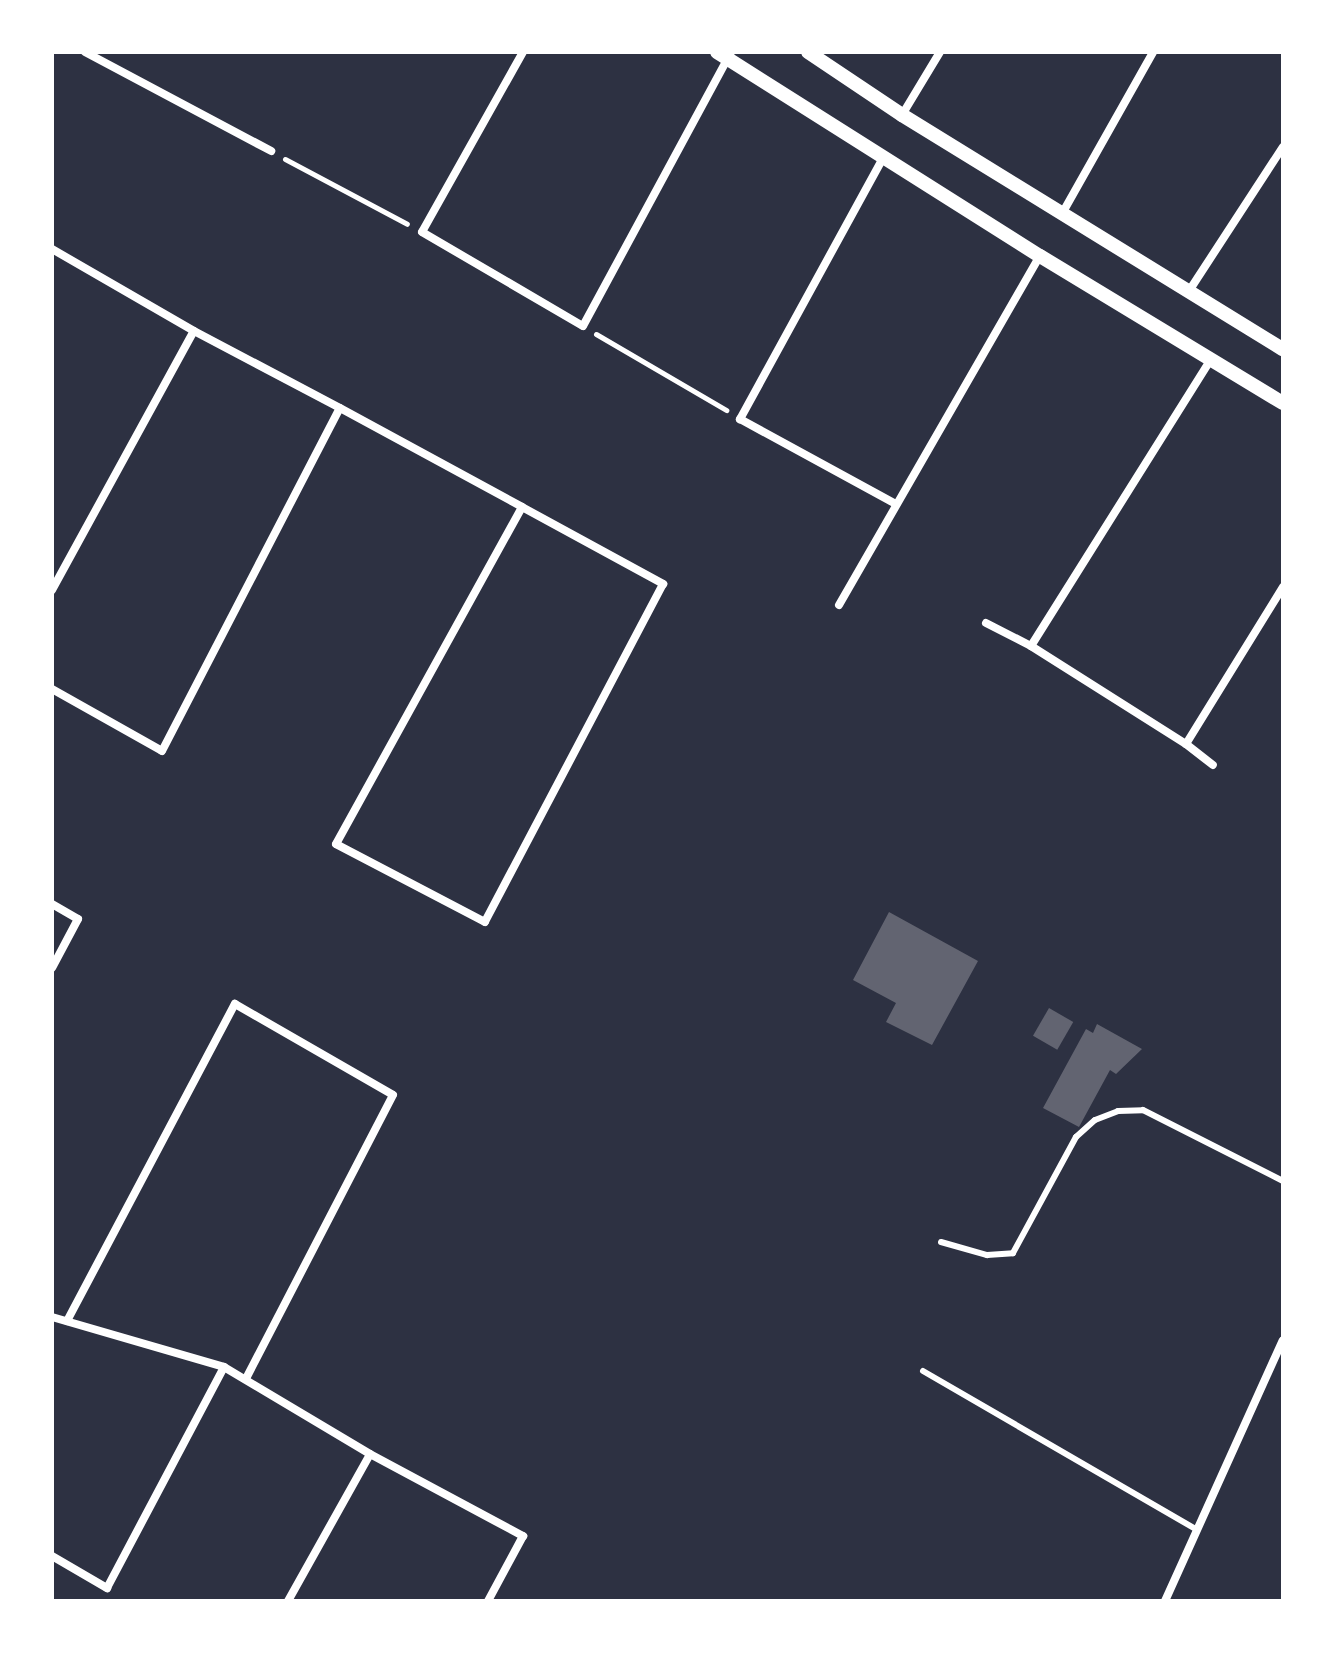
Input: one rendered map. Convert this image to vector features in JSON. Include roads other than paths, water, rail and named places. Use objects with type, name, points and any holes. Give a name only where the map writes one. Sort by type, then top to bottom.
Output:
[{"type":"street","points":[[85,52],[271,151]]},
{"type":"street","points":[[523,52],[422,232],[583,326],[726,55],[883,158],[1283,403]]},
{"type":"street","points":[[808,52],[902,115],[1283,349]]},
{"type":"street","points":[[902,115],[940,52]]},
{"type":"street","points":[[1063,212],[1153,52]]},
{"type":"street","points":[[1189,291],[1283,147]]},
{"type":"street","points":[[883,158],[740,419],[896,504]]},
{"type":"street","points":[[52,249],[194,331],[340,408],[522,507],[663,584],[485,922],[336,844],[522,507]]},
{"type":"street","points":[[839,605],[1040,256]]},
{"type":"street","points":[[52,590],[194,331]]},
{"type":"street","points":[[1031,646],[1211,359]]},
{"type":"street","points":[[52,689],[162,751],[340,408]]},
{"type":"street","points":[[1186,744],[1283,587]]},
{"type":"street","points":[[986,623],[1031,646],[1186,744],[1213,765]]},
{"type":"street","points":[[52,904],[78,919],[52,968]]},
{"type":"street","points":[[67,1321],[235,1004],[393,1095],[246,1379]]},
{"type":"street","points":[[52,1317],[224,1367],[370,1454],[523,1536],[488,1601]]},
{"type":"street","points":[[1165,1601],[1283,1340]]},
{"type":"street","points":[[52,1556],[107,1588],[224,1367]]},
{"type":"street","points":[[288,1601],[370,1454]]},
{"type":"lane","points":[[941,1242],[987,1255],[1013,1253],[1076,1137],[1095,1120],[1118,1111],[1143,1110],[1283,1181]]},
{"type":"lane","points":[[923,1371],[1197,1530]]}]
